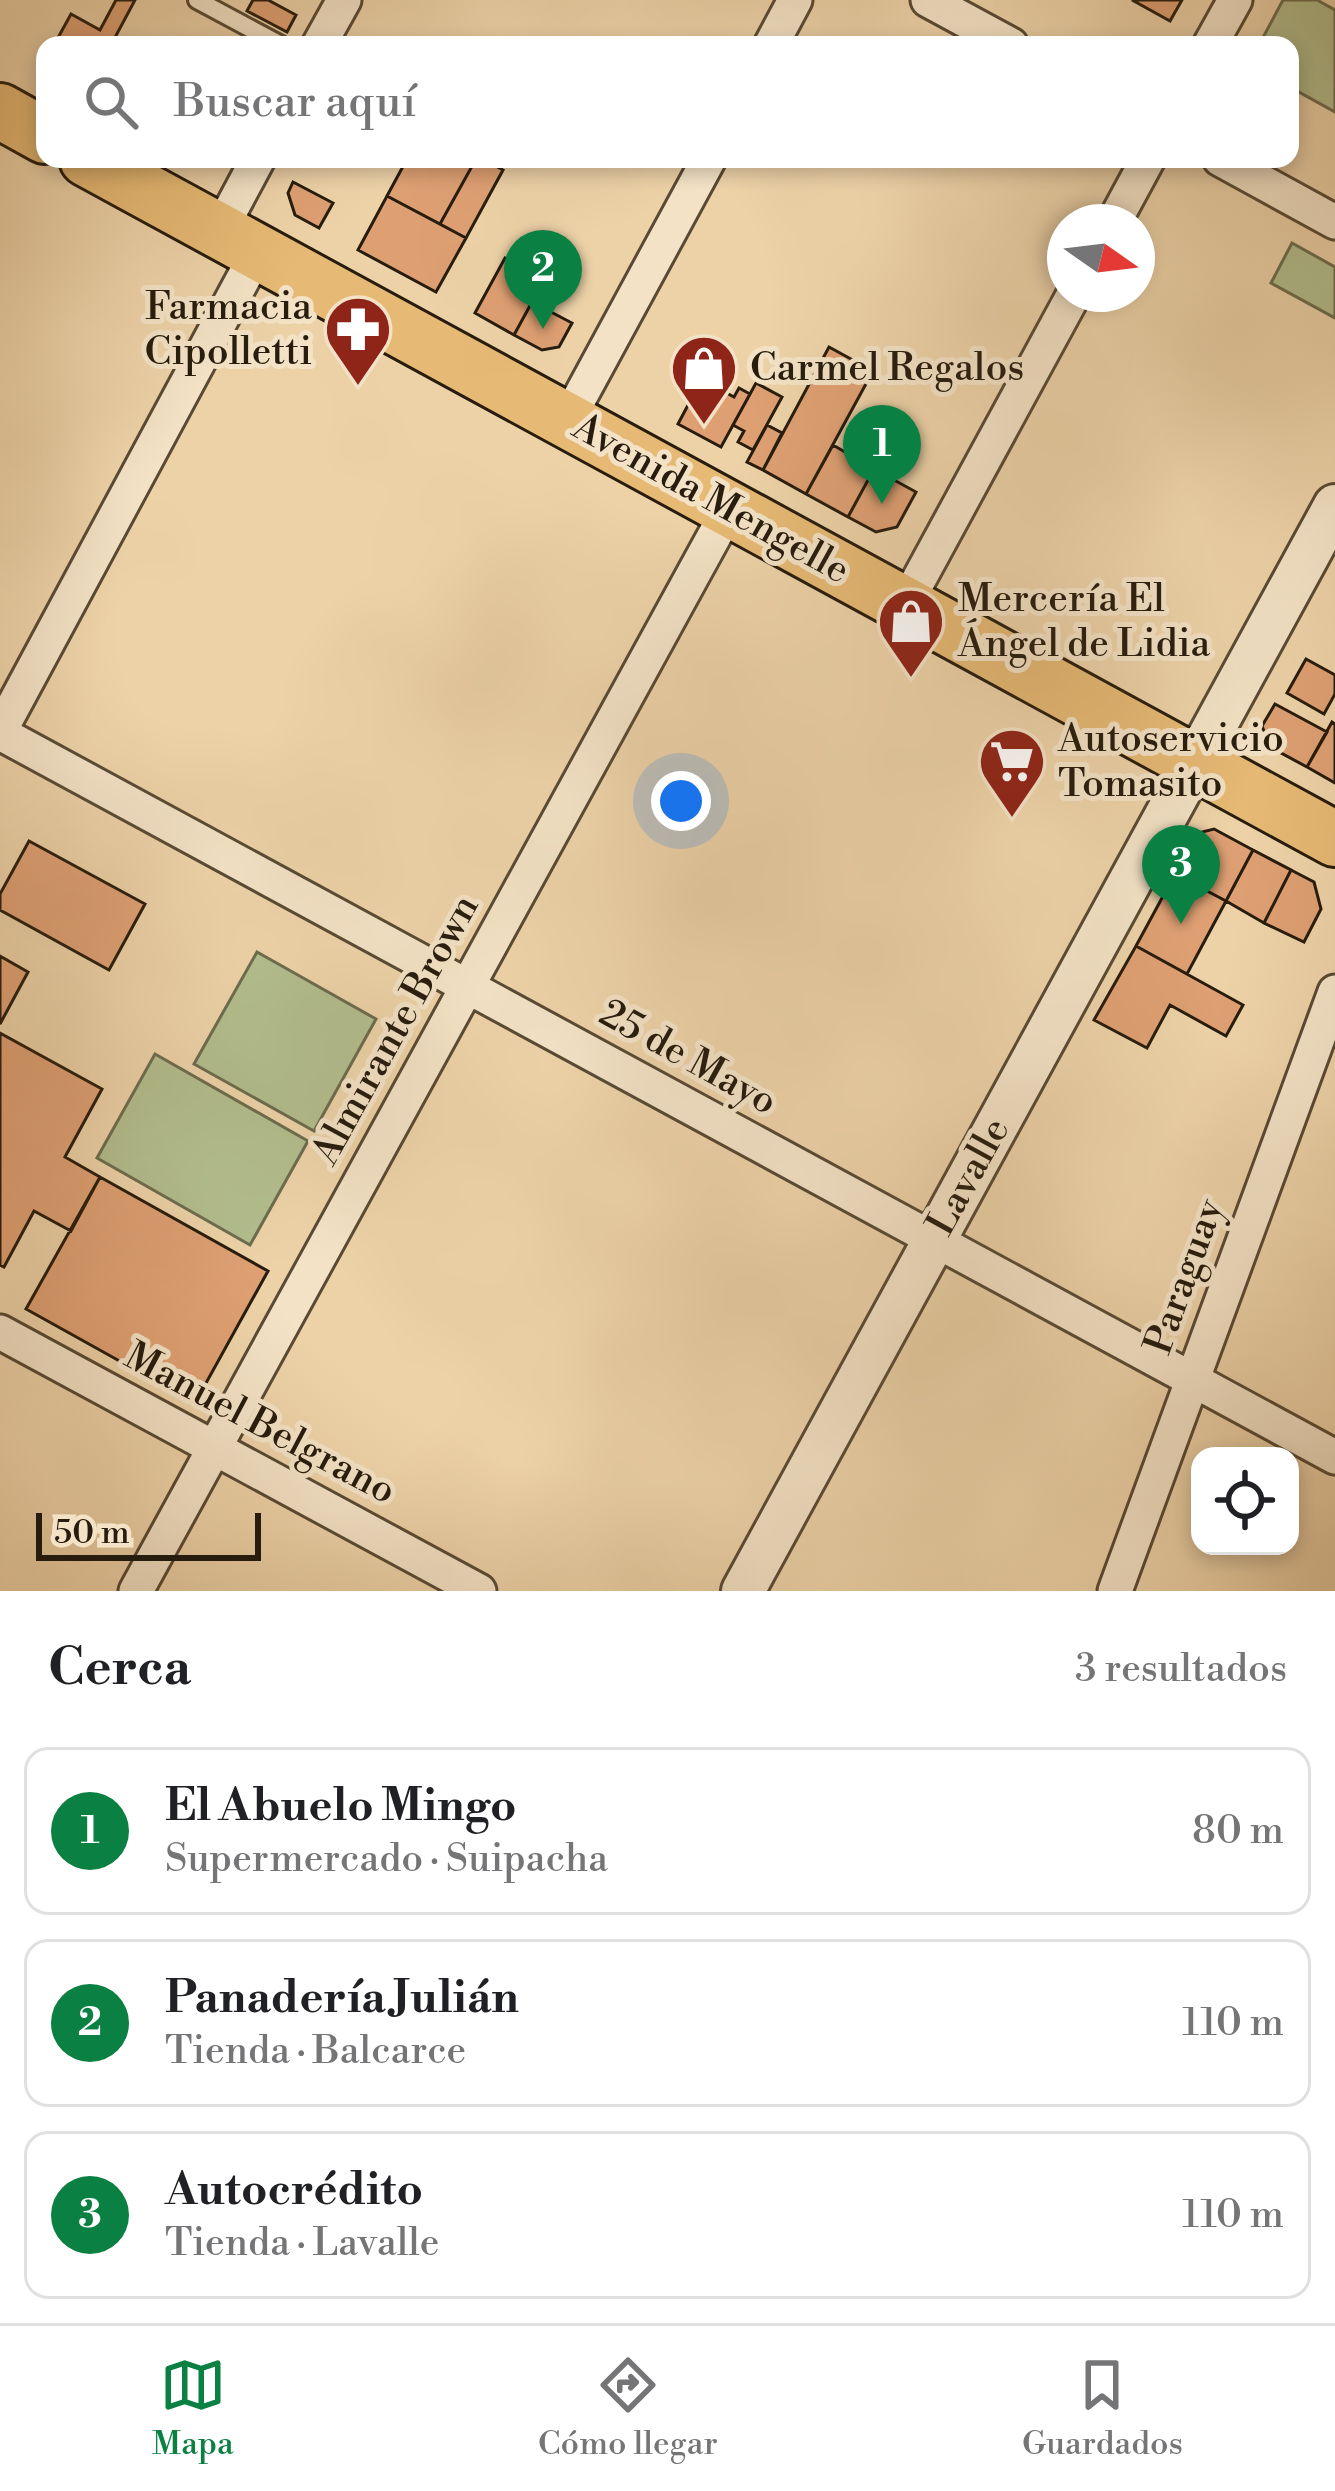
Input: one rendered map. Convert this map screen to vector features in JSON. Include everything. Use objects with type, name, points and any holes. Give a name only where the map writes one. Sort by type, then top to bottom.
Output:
[{"type":"main road","points":[[0,111],[36,131]]},
{"type":"main road","name":"Avenida Mengelle","points":[[103,168],[1335,838]]},
{"type":"street","points":[[325,36],[344,0]]},
{"type":"street","points":[[776,36],[795,0]]},
{"type":"street","points":[[928,0],[994,36]]},
{"type":"street","points":[[1215,36],[1235,0]]},
{"type":"street","points":[[0,732],[238,242],[256,168]]},
{"type":"street","points":[[567,421],[704,168]]},
{"type":"street","points":[[1124,204],[1143,168]]},
{"type":"street","points":[[1236,168],[1335,222]]},
{"type":"street","points":[[905,604],[1064,312]]},
{"type":"street","name":"Lavalle","points":[[743,1591],[1335,506]]},
{"type":"street","name":"Almirante Brown","points":[[136,1591],[729,509]]},
{"type":"street","name":"25 de Mayo","points":[[0,732],[1335,1457]]},
{"type":"street","name":"Paraguay","points":[[1114,1591],[1335,992]]},
{"type":"street","name":"Manuel Belgrano","points":[[0,1332],[479,1591]]},
{"type":"lane","points":[[197,0],[264,36]]},
{"type":"green space","points":[[1283,0],[1317,0],[1335,10],[1335,112],[1299,92],[1299,36],[1264,36]]},
{"type":"green space","points":[[1292,243],[1335,267],[1335,318],[1271,283]]},
{"type":"green space","points":[[257,952],[376,1019],[314,1131],[194,1064]]},
{"type":"green space","points":[[155,1054],[308,1141],[250,1245],[97,1158]]},
{"type":"building","points":[[116,0],[135,0],[116,36],[59,36],[71,14],[100,30]]},
{"type":"building","points":[[253,0],[268,0],[296,15],[287,32],[247,11]]},
{"type":"building","points":[[1132,0],[1182,0],[1170,21]]},
{"type":"building","points":[[402,168],[471,168],[440,224],[387,196]]},
{"type":"building","points":[[471,168],[503,170],[466,238],[440,224]]},
{"type":"building","points":[[293,182],[333,203],[319,228],[295,215],[288,193]]},
{"type":"building","points":[[387,196],[466,238],[436,292],[358,250]]},
{"type":"building","points":[[505,258],[544,280],[514,335],[475,313]]},
{"type":"building","points":[[532,302],[572,323],[559,347],[542,350],[514,335]]},
{"type":"building","points":[[829,347],[873,371],[806,494],[763,470]]},
{"type":"building","points":[[706,371],[728,383],[723,391],[734,397],[739,388],[750,394],[721,447],[678,424]]},
{"type":"building","points":[[756,383],[782,397],[753,450],[738,442],[744,431],[733,425]]},
{"type":"building","points":[[767,425],[782,433],[763,470],[747,462]]},
{"type":"building","points":[[833,445],[874,469],[848,517],[806,494]]},
{"type":"building","points":[[874,469],[916,492],[897,527],[876,532],[848,517]]},
{"type":"building","points":[[1306,659],[1335,675],[1335,694],[1324,714],[1287,693]]},
{"type":"building","points":[[1275,704],[1327,732],[1307,767],[1270,747],[1262,726]]},
{"type":"building","points":[[1332,722],[1335,724],[1335,783],[1307,767]]},
{"type":"building","points":[[1214,829],[1253,850],[1226,901],[1175,874],[1198,833]]},
{"type":"building","points":[[29,841],[145,904],[109,970],[0,910],[0,894]]},
{"type":"building","points":[[1253,850],[1291,870],[1264,923],[1226,901]]},
{"type":"building","points":[[1291,870],[1314,882],[1321,909],[1304,942],[1264,923]]},
{"type":"building","points":[[1175,874],[1226,901],[1187,974],[1136,946]]},
{"type":"building","points":[[1136,946],[1243,1005],[1226,1036],[1170,1005],[1147,1048],[1094,1020]]},
{"type":"building","points":[[0,956],[28,972],[0,1024]]},
{"type":"building","points":[[0,1033],[102,1089],[65,1157],[100,1177],[71,1231],[34,1211],[4,1267],[0,1265]]},
{"type":"building","points":[[100,1177],[268,1271],[195,1403],[26,1309]]},
{"type":"place","name":"Panadería Julián","points":[[543,329]]},
{"type":"place","name":"Farmacia Cipolletti","points":[[358,388]]},
{"type":"place","name":"Carmel Regalos","points":[[704,427]]},
{"type":"place","name":"El Abuelo Mingo","points":[[882,504]]},
{"type":"place","name":"Mercería El Ángel de Lidia","points":[[911,680]]},
{"type":"place","name":"Autoservicio Tomasito","points":[[1012,820]]},
{"type":"place","name":"Autocrédito","points":[[1181,924]]}]
